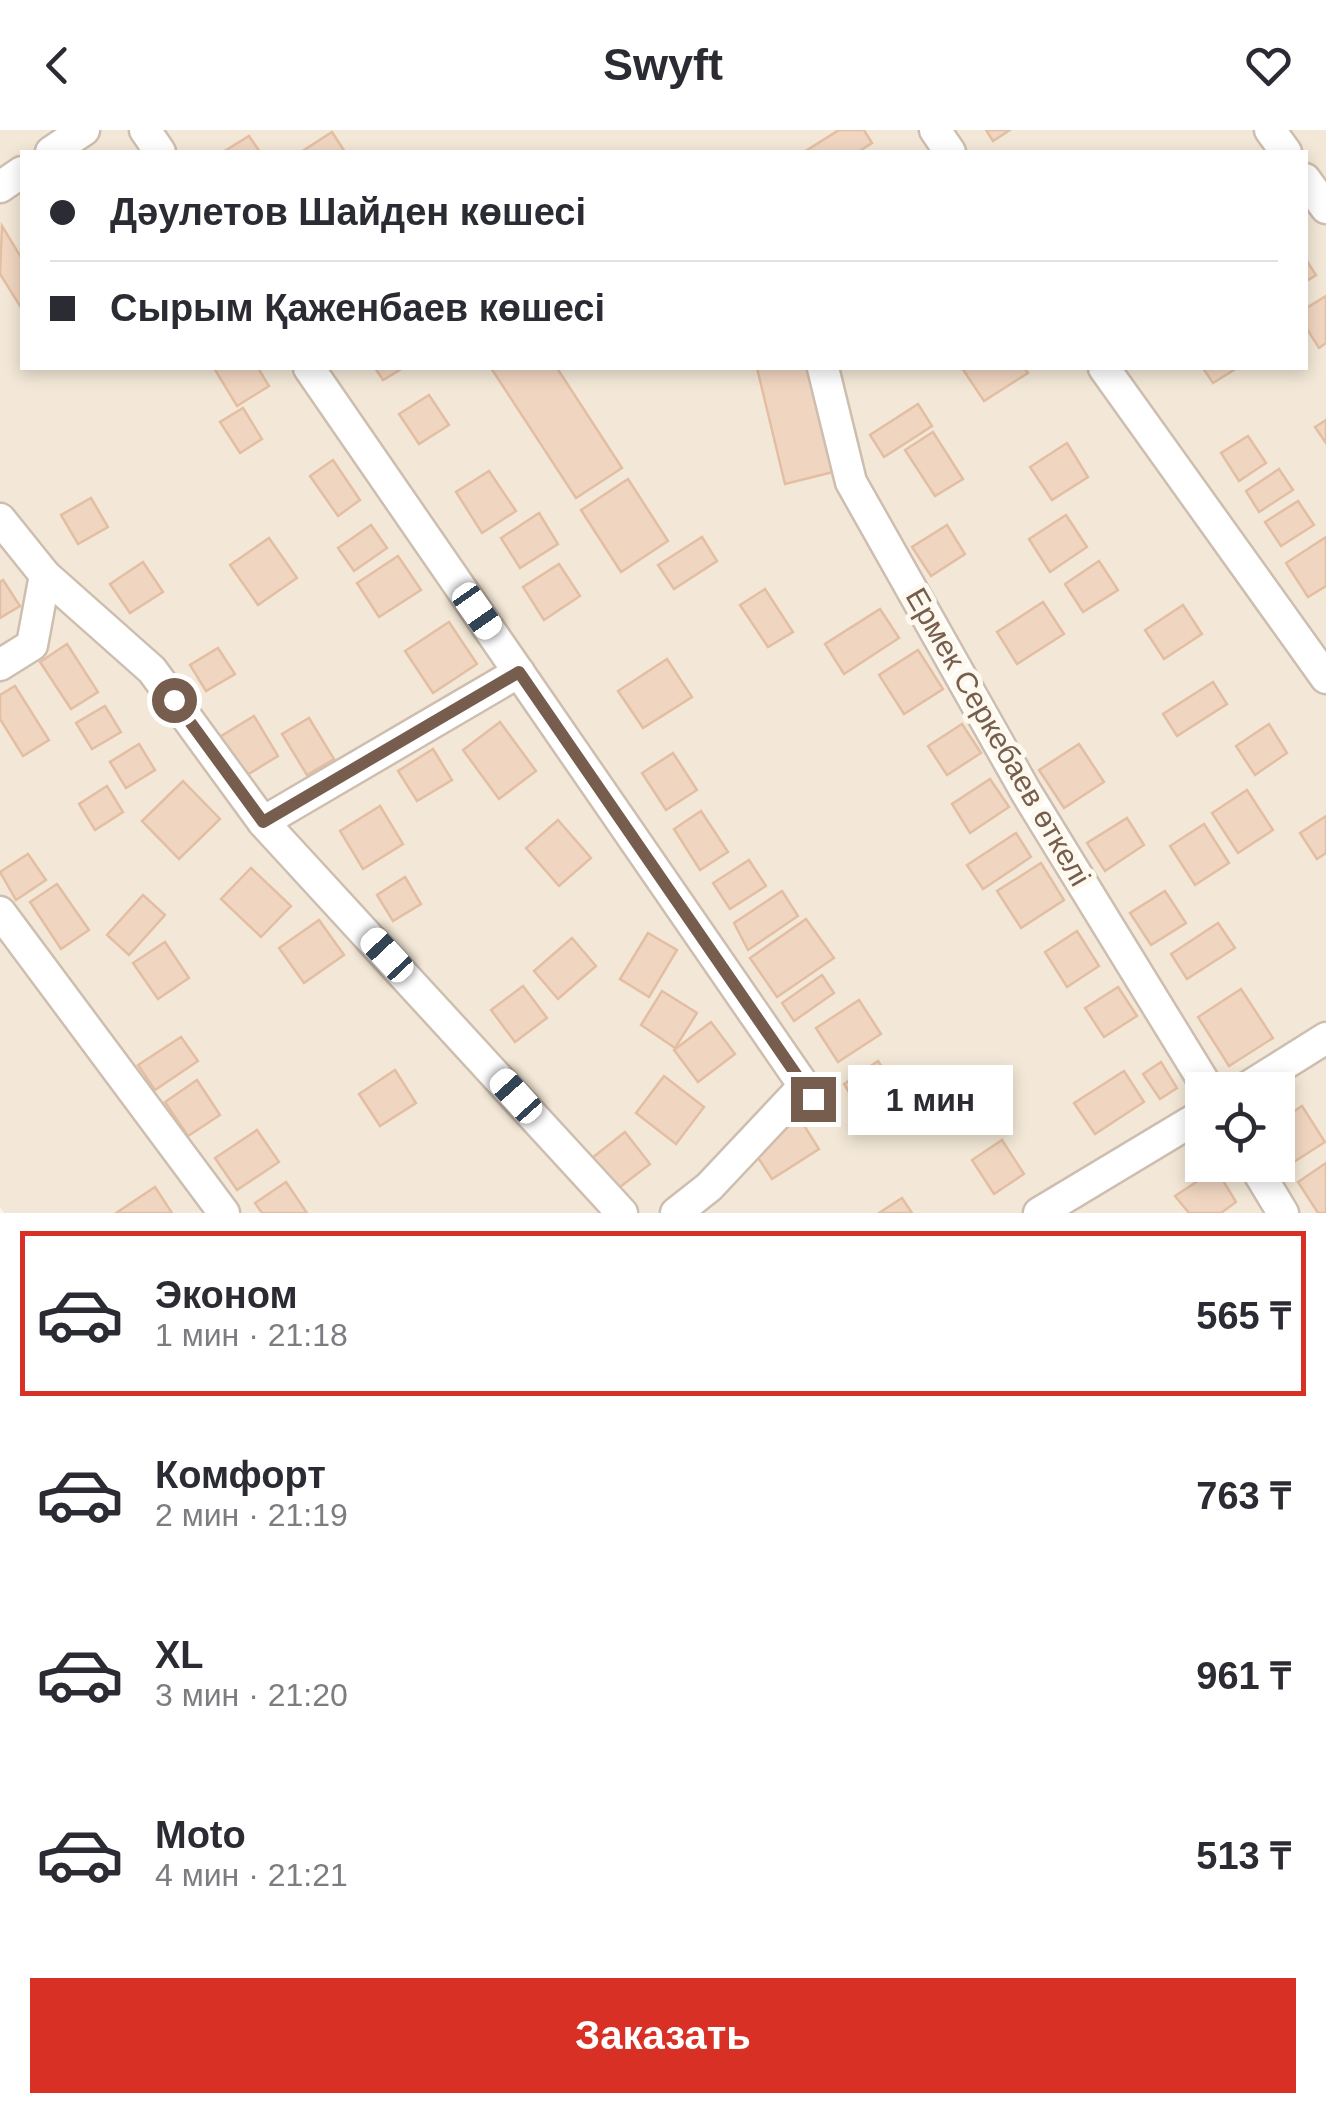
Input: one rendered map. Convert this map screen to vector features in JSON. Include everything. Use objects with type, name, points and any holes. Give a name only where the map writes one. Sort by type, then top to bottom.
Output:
[{"type":"street","points":[[54,150],[84,130]]},
{"type":"street","points":[[1308,183],[1326,208]]},
{"type":"street","points":[[309,370],[808,1092],[676,1213]]},
{"type":"street","name":"Ермек Серкебаев өткелі","points":[[823,370],[851,482],[1026,792],[1198,1072]]},
{"type":"street","points":[[1105,370],[1326,678]]},
{"type":"street","points":[[0,519],[46,575],[152,670],[263,822],[622,1213]]},
{"type":"street","points":[[0,665],[32,646],[46,575]]},
{"type":"street","points":[[263,822],[519,672]]},
{"type":"street","points":[[0,912],[224,1213]]},
{"type":"street","points":[[1272,1072],[1326,1038]]},
{"type":"street","points":[[1039,1213],[1185,1125]]},
{"type":"street","points":[[1264,1182],[1282,1213]]},
{"type":"shaded area","points":[[0,130],[1326,130],[1326,1213],[4,1213],[0,1207]]},
{"type":"building","points":[[839,130],[864,130],[872,143],[861,150],[807,150]]},
{"type":"building","points":[[986,130],[1010,130],[993,141]]},
{"type":"building","points":[[332,132],[344,150],[304,150]]},
{"type":"building","points":[[249,136],[259,150],[226,150]]},
{"type":"building","points":[[2,226],[20,256],[20,306],[0,274]]},
{"type":"building","points":[[1308,263],[1316,275],[1308,280]]},
{"type":"building","points":[[1326,296],[1326,343],[1319,348],[1308,331],[1308,307]]},
{"type":"building","points":[[215,370],[259,370],[269,386],[237,406]]},
{"type":"building","points":[[376,370],[400,370],[383,380]]},
{"type":"building","points":[[492,370],[558,370],[622,468],[576,498]]},
{"type":"building","points":[[757,370],[808,370],[833,472],[785,484]]},
{"type":"building","points":[[963,370],[1028,373],[984,401]]},
{"type":"building","points":[[1204,370],[1234,370],[1213,383]]},
{"type":"building","points":[[429,395],[449,425],[419,444],[399,414]]},
{"type":"building","points":[[918,404],[932,426],[884,457],[870,435]]},
{"type":"building","points":[[243,408],[262,439],[240,453],[220,422]]},
{"type":"building","points":[[1326,420],[1326,443],[1315,427]]},
{"type":"building","points":[[933,432],[963,479],[935,496],[905,450]]},
{"type":"building","points":[[1248,436],[1266,463],[1239,481],[1221,453]]},
{"type":"building","points":[[1067,443],[1088,477],[1052,500],[1030,467]]},
{"type":"building","points":[[333,460],[360,500],[338,516],[310,476]]},
{"type":"building","points":[[1279,469],[1293,490],[1259,512],[1246,491]]},
{"type":"building","points":[[489,471],[516,511],[482,533],[456,492]]},
{"type":"building","points":[[628,479],[668,541],[621,572],[581,510]]},
{"type":"building","points":[[91,498],[108,527],[78,544],[61,515]]},
{"type":"building","points":[[1298,501],[1314,525],[1281,546],[1265,522]]},
{"type":"building","points":[[539,513],[558,544],[520,568],[501,538]]},
{"type":"building","points":[[1066,515],[1087,547],[1050,572],[1029,539]]},
{"type":"building","points":[[371,525],[387,548],[354,571],[338,548]]},
{"type":"building","points":[[947,525],[965,554],[931,576],[912,547]]},
{"type":"building","points":[[702,537],[717,561],[674,589],[658,565]]},
{"type":"building","points":[[1326,537],[1326,586],[1308,597],[1286,563]]},
{"type":"building","points":[[269,538],[297,578],[258,605],[230,565]]},
{"type":"building","points":[[398,556],[421,590],[379,617],[357,583]]},
{"type":"building","points":[[1099,561],[1118,590],[1083,612],[1065,584]]},
{"type":"building","points":[[143,562],[163,592],[130,613],[110,584]]},
{"type":"building","points":[[559,564],[580,596],[544,620],[523,587]]},
{"type":"building","points":[[3,580],[20,606],[0,618],[0,582]]},
{"type":"building","points":[[765,589],[793,632],[768,647],[740,605]]},
{"type":"building","points":[[1043,602],[1064,634],[1017,664],[997,632]]},
{"type":"building","points":[[1183,605],[1202,634],[1164,659],[1145,630]]},
{"type":"building","points":[[880,609],[899,638],[844,674],[825,644]]},
{"type":"building","points":[[449,622],[477,664],[433,693],[405,651]]},
{"type":"building","points":[[67,644],[98,692],[71,709],[40,662]]},
{"type":"building","points":[[218,648],[235,674],[206,691],[190,665]]},
{"type":"building","points":[[918,650],[943,689],[904,714],[879,675]]},
{"type":"building","points":[[667,659],[692,697],[643,728],[618,691]]},
{"type":"building","points":[[1213,682],[1227,704],[1177,736],[1163,714]]},
{"type":"building","points":[[15,686],[49,740],[23,756],[0,719],[0,695]]},
{"type":"building","points":[[105,706],[121,732],[92,749],[76,723]]},
{"type":"building","points":[[254,716],[278,756],[242,778],[218,738]]},
{"type":"building","points":[[309,718],[334,759],[307,775],[282,734]]},
{"type":"building","points":[[500,722],[536,771],[499,799],[463,750]]},
{"type":"building","points":[[962,724],[981,753],[947,775],[928,746]]},
{"type":"building","points":[[1269,724],[1287,753],[1255,775],[1236,746]]},
{"type":"building","points":[[139,744],[155,770],[126,788],[110,762]]},
{"type":"building","points":[[1079,744],[1104,782],[1064,808],[1039,770]]},
{"type":"building","points":[[433,749],[452,780],[417,801],[398,771]]},
{"type":"building","points":[[673,753],[697,790],[666,810],[642,773]]},
{"type":"building","points":[[990,779],[1009,807],[970,833],[952,804]]},
{"type":"building","points":[[183,781],[220,819],[179,859],[142,821]]},
{"type":"building","points":[[107,786],[123,812],[95,830],[79,804]]},
{"type":"building","points":[[1247,790],[1273,830],[1238,853],[1212,813]]},
{"type":"building","points":[[380,806],[403,844],[363,869],[340,831]]},
{"type":"building","points":[[701,811],[728,852],[700,870],[674,829]]},
{"type":"building","points":[[1326,816],[1326,853],[1317,859],[1300,833]]},
{"type":"building","points":[[1127,818],[1144,845],[1105,871],[1087,843]]},
{"type":"building","points":[[558,820],[591,858],[559,886],[526,848]]},
{"type":"building","points":[[1204,824],[1229,863],[1195,885],[1170,846]]},
{"type":"building","points":[[1016,833],[1031,857],[983,889],[967,865]]},
{"type":"building","points":[[28,854],[46,880],[16,900],[0,872]]},
{"type":"building","points":[[749,860],[766,886],[730,909],[713,883]]},
{"type":"building","points":[[1041,863],[1064,900],[1021,928],[997,891]]},
{"type":"building","points":[[251,868],[291,906],[261,937],[221,899]]},
{"type":"building","points":[[405,877],[421,904],[393,921],[377,895]]},
{"type":"building","points":[[57,884],[89,930],[61,949],[30,902]]},
{"type":"building","points":[[782,891],[798,916],[748,950],[734,923]]},
{"type":"building","points":[[1165,891],[1186,923],[1151,945],[1130,913]]},
{"type":"building","points":[[143,895],[165,915],[129,955],[107,935]]},
{"type":"building","points":[[806,919],[834,958],[777,997],[750,958]]},
{"type":"building","points":[[319,920],[344,955],[304,983],[279,948]]},
{"type":"building","points":[[1218,923],[1235,948],[1187,979],[1171,954]]},
{"type":"building","points":[[1077,931],[1099,966],[1067,987],[1045,952]]},
{"type":"building","points":[[648,933],[677,950],[649,997],[620,979]]},
{"type":"building","points":[[572,938],[596,966],[558,999],[534,971]]},
{"type":"building","points":[[165,942],[189,978],[158,999],[133,963]]},
{"type":"building","points":[[822,975],[834,993],[794,1021],[782,1003]]},
{"type":"building","points":[[523,986],[547,1018],[515,1042],[491,1010]]},
{"type":"building","points":[[1118,987],[1137,1016],[1104,1037],[1085,1008]]},
{"type":"building","points":[[1241,989],[1273,1038],[1229,1066],[1198,1017]]},
{"type":"building","points":[[662,991],[697,1013],[675,1048],[641,1025]]},
{"type":"building","points":[[859,1000],[881,1034],[838,1062],[816,1028]]},
{"type":"building","points":[[711,1022],[735,1054],[698,1082],[674,1050]]},
{"type":"building","points":[[181,1037],[198,1061],[155,1090],[138,1065]]},
{"type":"building","points":[[878,1061],[904,1101],[869,1124],[844,1084]]},
{"type":"building","points":[[1161,1062],[1177,1088],[1160,1099],[1143,1074]]},
{"type":"building","points":[[395,1070],[416,1103],[380,1126],[359,1094]]},
{"type":"building","points":[[1124,1071],[1144,1102],[1095,1134],[1074,1103]]},
{"type":"building","points":[[664,1076],[704,1107],[676,1144],[636,1113]]},
{"type":"building","points":[[197,1080],[220,1115],[188,1136],[165,1102]]},
{"type":"building","points":[[1302,1106],[1325,1142],[1295,1161],[1295,1111]]},
{"type":"building","points":[[800,1119],[819,1149],[772,1179],[753,1150]]},
{"type":"building","points":[[257,1130],[279,1162],[237,1190],[215,1158]]},
{"type":"building","points":[[625,1132],[650,1164],[616,1190],[592,1158]]},
{"type":"building","points":[[1002,1140],[1024,1174],[994,1194],[972,1160]]},
{"type":"building","points":[[1326,1163],[1326,1213],[1318,1213],[1298,1182]]},
{"type":"building","points":[[286,1182],[307,1213],[262,1213],[255,1203]]},
{"type":"building","points":[[1196,1182],[1224,1182],[1236,1202],[1221,1213],[1189,1213],[1175,1196]]},
{"type":"building","points":[[155,1187],[172,1213],[116,1213]]},
{"type":"building","points":[[902,1198],[912,1213],[879,1213]]},
{"type":"route","points":[[174,700],[263,822],[519,672],[813,1099]]}]
